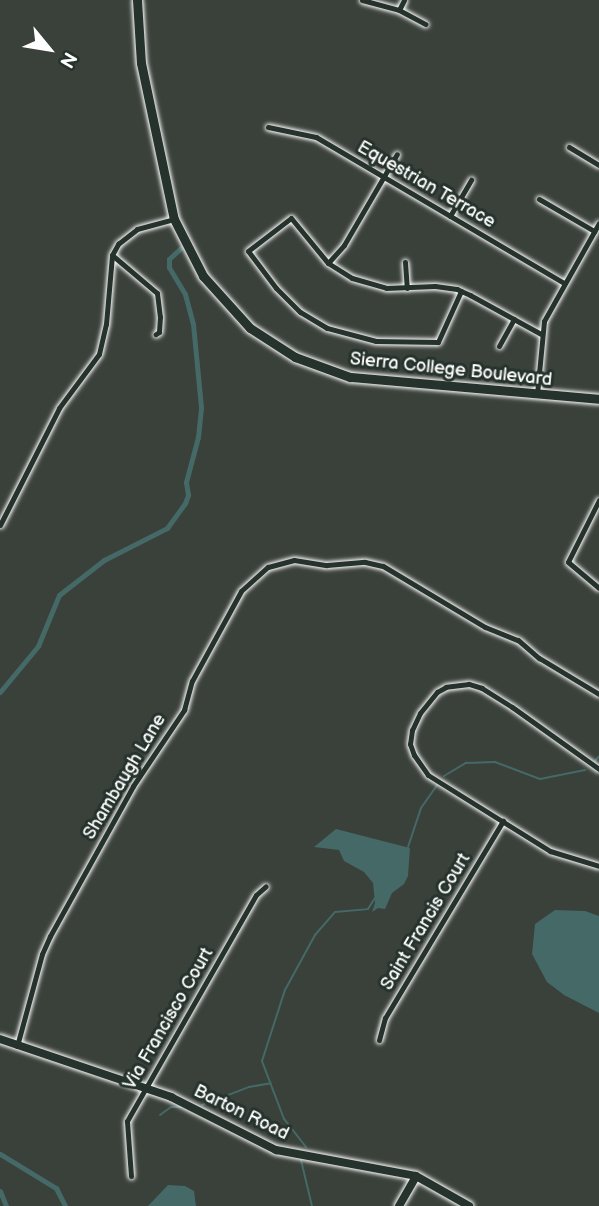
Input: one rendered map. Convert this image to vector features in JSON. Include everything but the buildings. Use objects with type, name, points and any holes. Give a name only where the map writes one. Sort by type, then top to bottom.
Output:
[{"type":"main road","name":"Sierra College Boulevard","points":[[137,0],[141,63],[174,219],[192,257],[223,302],[258,334],[302,361],[368,381],[599,399]]},
{"type":"street","points":[[362,0],[399,10],[425,24]]},
{"type":"street","points":[[399,10],[404,0]]},
{"type":"street","name":"Equestrian Terrace","points":[[268,127],[309,134],[564,283]]},
{"type":"street","points":[[569,147],[599,165]]},
{"type":"street","points":[[328,263],[342,248],[397,154]]},
{"type":"street","points":[[450,216],[471,180]]},
{"type":"street","points":[[539,199],[594,231]]},
{"type":"street","points":[[461,291],[438,342],[376,341],[337,332],[309,318],[282,295],[248,251],[291,218],[328,263],[346,276],[372,285],[407,288],[440,286],[461,291],[541,334]]},
{"type":"street","points":[[0,525],[59,408],[99,354],[106,324],[112,255],[118,244],[132,232],[174,219]]},
{"type":"street","points":[[537,395],[541,334],[546,314],[599,223]]},
{"type":"street","points":[[112,255],[157,293],[160,317],[159,332],[156,334]]},
{"type":"street","points":[[405,261],[407,288]]},
{"type":"street","points":[[499,346],[514,319]]},
{"type":"street","points":[[599,500],[568,562],[599,588]]},
{"type":"street","name":"Shambaugh Lane","points":[[17,1046],[42,954],[51,936],[133,786],[184,710],[192,681],[241,591],[265,569],[294,560],[327,565],[365,562],[383,566],[485,627],[518,640],[539,658],[599,694]]},
{"type":"street","points":[[599,769],[482,688],[469,684],[446,687],[427,701],[412,730],[410,744],[421,768],[550,851],[599,866]]},
{"type":"street","name":"Saint Francis Court","points":[[379,1040],[385,1018],[503,821]]},
{"type":"street","name":"Via Francisco Court","points":[[131,1175],[127,1121],[256,895],[266,886]]},
{"type":"street","name":"Barton Road","points":[[0,1039],[171,1097],[276,1150],[416,1176],[469,1206]]},
{"type":"street","points":[[399,1206],[416,1176]]},
{"type":"water","points":[[336,829],[410,848],[408,876],[404,884],[392,893],[385,909],[378,908],[372,912],[375,903],[373,883],[364,872],[344,861],[339,850],[314,847]]},
{"type":"water","points":[[555,910],[585,911],[599,916],[599,1013],[564,995],[547,982],[532,954],[535,924]]},
{"type":"water","points":[[168,1185],[185,1186],[194,1191],[196,1206],[148,1206]]},
{"type":"waterway","points":[[0,692],[38,646],[59,595],[104,560],[167,528],[185,503],[188,495],[186,482],[198,437],[201,407],[193,324],[185,294],[169,267],[169,259],[181,248]]},
{"type":"waterway","points":[[595,761],[599,756]]},
{"type":"waterway","points":[[444,776],[466,763],[495,762],[540,779],[585,770]]},
{"type":"waterway","points":[[408,847],[421,808],[437,785]]},
{"type":"waterway","points":[[306,1147],[284,1119],[262,1061],[285,990],[315,935],[335,912],[368,909],[375,898]]},
{"type":"waterway","points":[[202,1105],[249,1087],[271,1083]]},
{"type":"waterway","points":[[160,1115],[171,1107],[181,1107]]},
{"type":"waterway","points":[[0,1154],[56,1188],[65,1206]]},
{"type":"waterway","points":[[301,1160],[312,1206]]},
{"type":"waterway","points":[[0,1191],[6,1206]]}]
